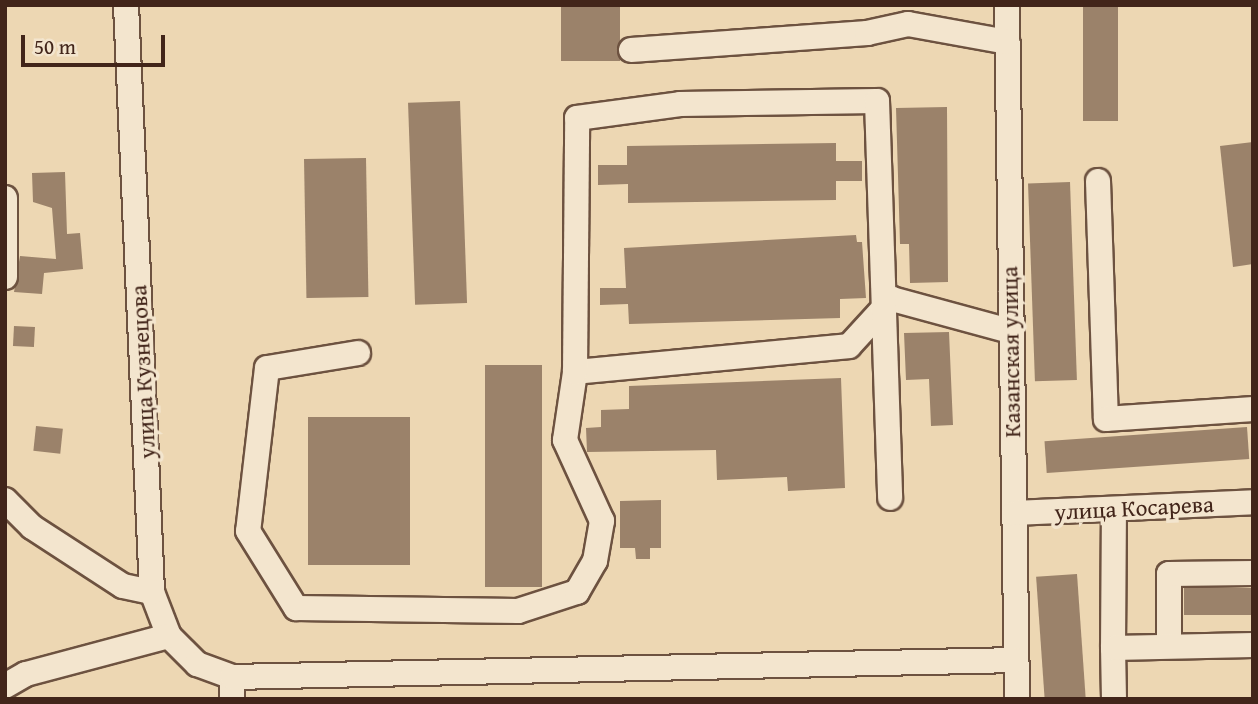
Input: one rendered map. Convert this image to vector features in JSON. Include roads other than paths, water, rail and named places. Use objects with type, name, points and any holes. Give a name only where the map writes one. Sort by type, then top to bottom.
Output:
[{"type":"street","name":"улица Кузнецова","points":[[126,5],[152,592],[169,636],[197,664],[232,688]]},
{"type":"street","name":"Казанская улица","points":[[1007,5],[1017,699]]},
{"type":"street","points":[[631,50],[867,33],[904,15],[1007,42]]},
{"type":"street","points":[[358,353],[267,368],[248,531],[296,608],[517,611],[577,592],[595,561],[602,521],[565,440],[575,372],[577,118],[680,104],[877,101],[890,498]]},
{"type":"street","points":[[1098,180],[1106,419],[1253,409]]},
{"type":"street","points":[[5,198],[9,244],[5,277]]},
{"type":"street","points":[[575,372],[849,346],[892,299],[1010,331]]},
{"type":"street","points":[[5,500],[32,527],[123,586],[152,592]]},
{"type":"street","name":"улица Косарева","points":[[1015,513],[1114,511],[1253,502]]},
{"type":"street","points":[[1114,511],[1114,699]]},
{"type":"street","points":[[1169,645],[1169,574],[1253,573]]},
{"type":"street","points":[[5,686],[26,674],[169,636]]},
{"type":"street","points":[[1113,648],[1253,645]]},
{"type":"street","points":[[232,688],[1015,660]]}]
